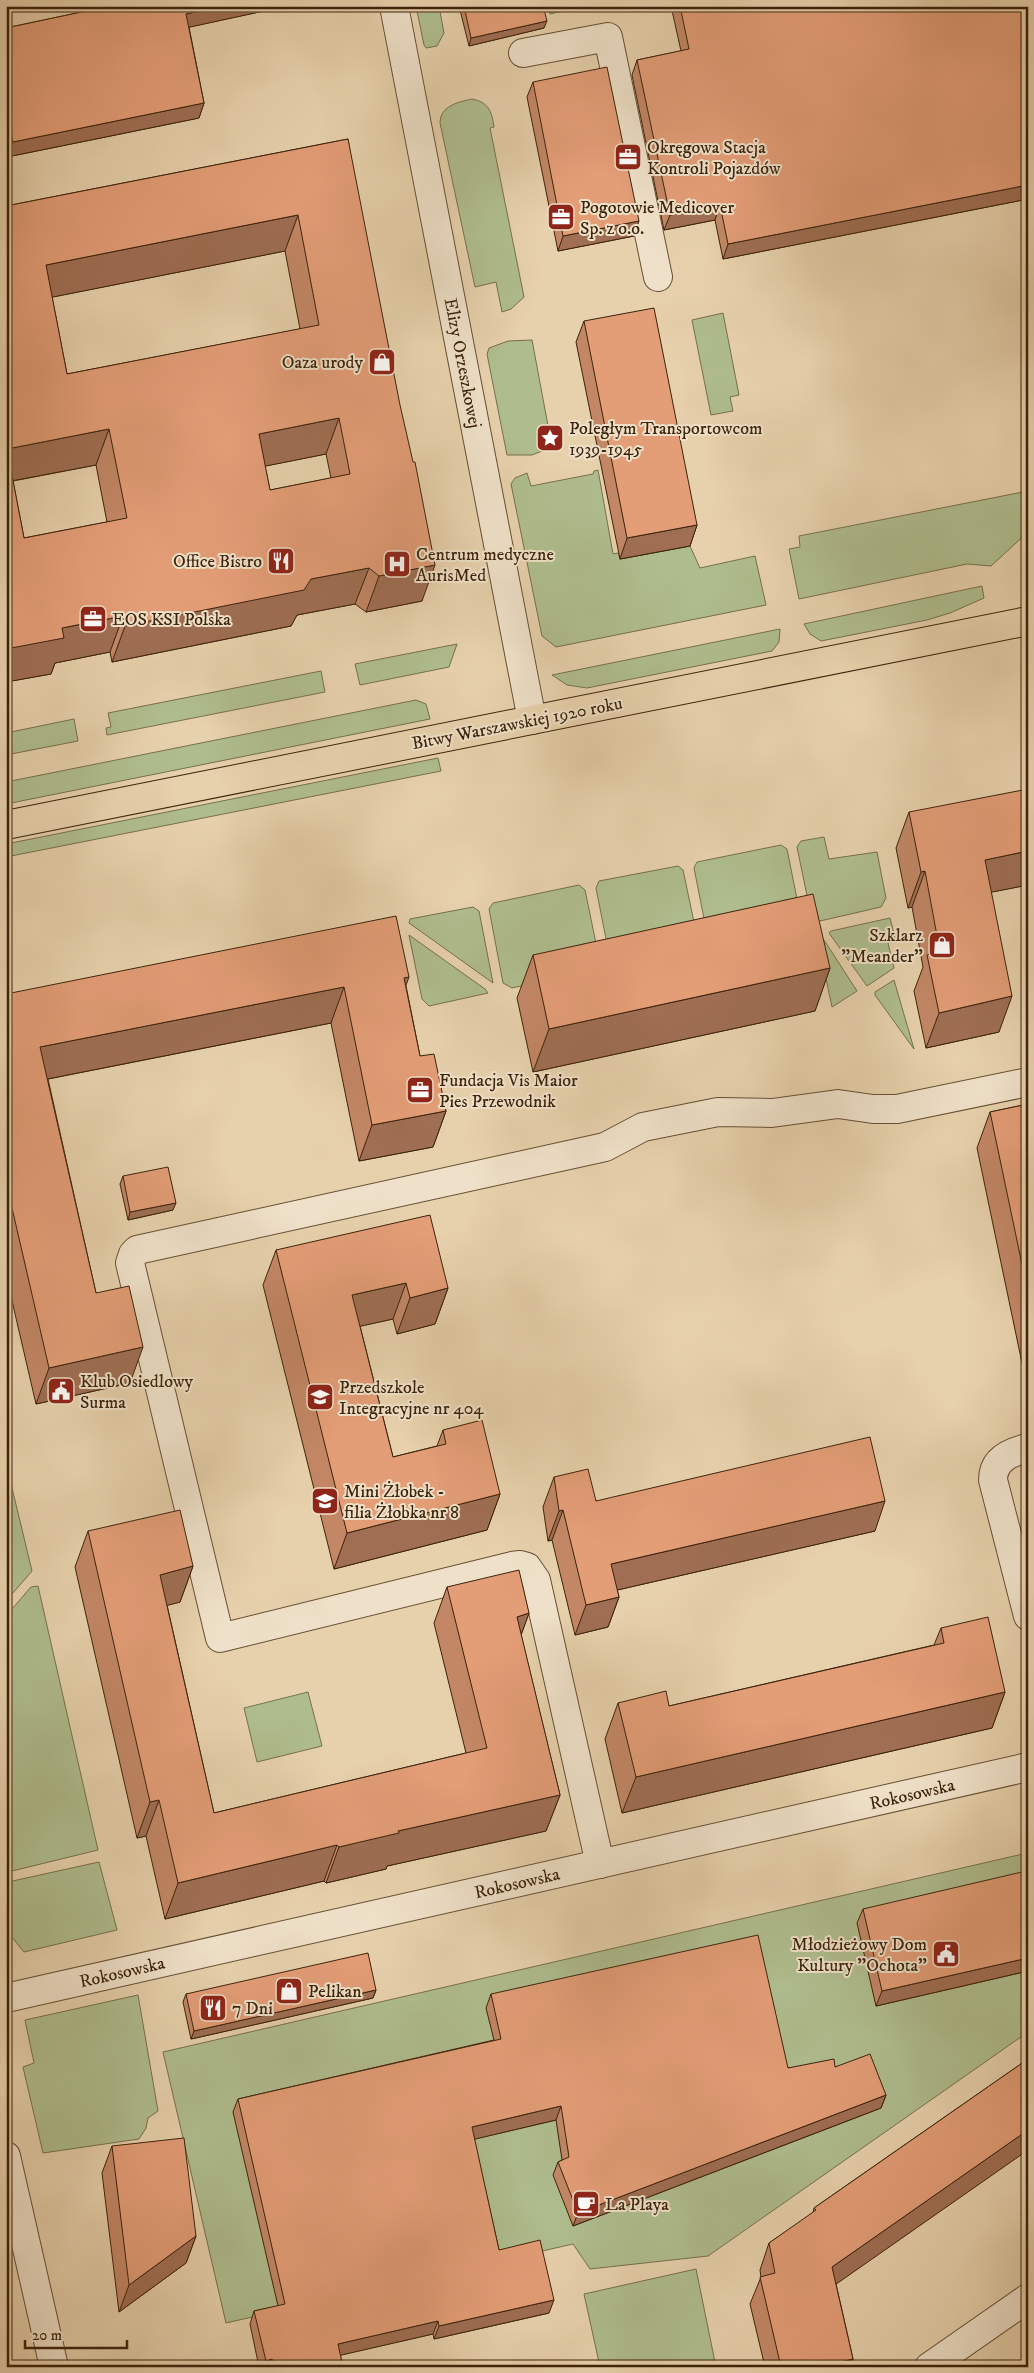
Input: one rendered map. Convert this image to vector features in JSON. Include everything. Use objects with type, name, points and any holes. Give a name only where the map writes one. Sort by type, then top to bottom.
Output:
[{"type":"main road","name":"Bitwy Warszawskiej 1920 roku","points":[[6,825],[1028,621]]},
{"type":"street","name":"Elizy Orzeszkowej","points":[[394,6],[532,720]]},
{"type":"street","points":[[523,53],[608,37],[658,276]]},
{"type":"street","points":[[600,1864],[536,1580],[527,1567],[512,1566],[220,1638],[130,1263],[133,1254],[137,1250],[605,1147],[643,1127],[718,1112],[772,1113],[838,1104],[873,1109],[897,1109],[1028,1082]]},
{"type":"street","points":[[1028,1448],[1015,1451],[1004,1457],[996,1464],[993,1471],[1028,1616]]},
{"type":"street","name":"Rokosowska","points":[[6,1998],[1028,1767]]},
{"type":"street","points":[[6,2156],[54,2367]]},
{"type":"street","points":[[929,2367],[1028,2298]]},
{"type":"green space","points":[[416,6],[439,6],[444,33],[437,46],[426,48],[424,45]]},
{"type":"green space","points":[[548,6],[585,6],[550,14]]},
{"type":"green space","points":[[472,99],[482,102],[492,116],[494,127],[490,128],[524,297],[511,309],[502,312],[496,282],[475,287],[440,123],[443,112],[446,109],[456,103]]},
{"type":"green space","points":[[723,313],[739,395],[730,397],[733,411],[711,415],[692,320]]},
{"type":"green space","points":[[532,340],[552,447],[532,455],[507,455],[487,354],[489,348],[508,341]]},
{"type":"green space","points":[[598,470],[613,554],[618,553],[620,559],[690,546],[700,568],[755,556],[766,605],[556,647],[542,636],[511,484],[515,478],[527,473],[531,486],[593,474],[594,471]]},
{"type":"green space","points":[[1028,491],[1028,532],[991,566],[967,564],[799,599],[789,549],[800,547],[799,536]]},
{"type":"green space","points":[[982,586],[984,598],[950,613],[927,620],[821,641],[810,634],[804,624]]},
{"type":"green space","points":[[780,629],[779,642],[772,651],[587,688],[567,685],[552,675]]},
{"type":"green space","points":[[457,644],[449,667],[360,685],[355,664]]},
{"type":"green space","points":[[321,671],[325,692],[107,735],[106,728],[111,727],[108,713]]},
{"type":"green space","points":[[416,700],[426,704],[430,719],[6,804],[6,782]]},
{"type":"green space","points":[[74,719],[78,741],[6,755],[6,733]]},
{"type":"green space","points":[[438,758],[441,771],[6,857],[6,844]]},
{"type":"green space","points":[[824,837],[829,859],[877,852],[886,898],[881,907],[820,921],[811,915],[797,847],[801,841]]},
{"type":"green space","points":[[781,845],[787,849],[801,919],[708,939],[694,868],[697,862]]},
{"type":"green space","points":[[678,866],[683,870],[698,941],[610,959],[596,888],[599,881]]},
{"type":"green space","points":[[579,885],[585,890],[600,963],[594,970],[512,988],[503,983],[489,909],[493,903]]},
{"type":"green space","points":[[473,907],[479,911],[493,983],[409,923],[410,919]]},
{"type":"green space","points":[[890,918],[896,941],[888,943],[894,968],[867,986],[829,933]]},
{"type":"green space","points":[[409,935],[488,993],[429,1006],[422,999]]},
{"type":"green space","points":[[824,940],[857,991],[832,1007],[818,941]]},
{"type":"green space","points":[[894,980],[914,1049],[875,995],[875,992]]},
{"type":"green space","points":[[6,1463],[32,1571],[6,1601]]},
{"type":"green space","points":[[38,1586],[98,1850],[8,1872],[6,1871],[6,1616],[31,1587]]},
{"type":"green space","points":[[308,1692],[322,1746],[257,1762],[244,1708]]},
{"type":"green space","points":[[1023,1854],[1028,1872],[1028,2032],[708,2256],[590,2269],[573,2244],[226,2323],[163,2052]]},
{"type":"green space","points":[[99,1862],[117,1930],[24,1952],[11,1936],[6,1911],[8,1882]]},
{"type":"green space","points":[[138,1995],[158,2111],[148,2118],[146,2128],[139,2139],[43,2153],[23,2067],[34,2063],[25,2020]]},
{"type":"green space","points":[[696,2269],[716,2367],[600,2367],[584,2294]]},
{"type":"building","points":[[110,6],[222,6],[186,14],[204,103],[13,142],[6,111],[6,28]]},
{"type":"building","points":[[464,6],[543,6],[547,21],[471,38]]},
{"type":"building","points":[[680,6],[1028,6],[1028,185],[728,244],[720,205],[670,215],[637,60],[689,49]]},
{"type":"building","points":[[607,67],[639,221],[563,236],[533,82]]},
{"type":"building","points":[[348,139],[400,405],[413,462],[415,462],[435,565],[379,576],[369,568],[311,579],[304,590],[125,626],[123,616],[62,628],[64,638],[6,649],[6,206]],"holes":[[[298,215],[319,325],[67,374],[46,265]],[[339,418],[350,474],[270,490],[259,434]],[[109,429],[127,518],[24,538],[7,449]]]},
{"type":"building","points":[[654,308],[697,525],[627,538],[584,321]]},
{"type":"building","points":[[1028,789],[1028,851],[985,860],[1012,996],[939,1013],[927,955],[940,952],[925,871],[921,872],[909,812]]},
{"type":"building","points":[[813,894],[830,968],[549,1029],[533,955]]},
{"type":"building","points":[[396,916],[409,977],[404,978],[420,1056],[434,1054],[446,1111],[372,1125],[344,987],[40,1047],[96,1293],[129,1286],[143,1347],[49,1368],[6,1182],[6,994]]},
{"type":"building","points":[[1028,1104],[1028,1293],[990,1112]]},
{"type":"building","points":[[168,1167],[176,1203],[130,1212],[123,1176]]},
{"type":"building","points":[[430,1215],[448,1288],[410,1298],[406,1283],[352,1295],[393,1457],[446,1444],[443,1430],[482,1420],[500,1494],[347,1533],[276,1250]]},
{"type":"building","points":[[870,1437],[885,1501],[611,1564],[619,1597],[586,1605],[563,1510],[559,1511],[554,1477],[588,1469],[596,1501]]},
{"type":"building","points":[[180,1510],[193,1566],[160,1575],[214,1813],[487,1748],[447,1587],[519,1570],[529,1613],[517,1617],[560,1795],[178,1883],[159,1800],[150,1802],[88,1531]]},
{"type":"building","points":[[988,1617],[1005,1692],[636,1777],[618,1703],[666,1691],[669,1706],[944,1643],[941,1628]]},
{"type":"building","name":"Młodzieżowy Dom Kultury \"Ochota\"","points":[[1022,1872],[1028,1899],[1028,1958],[882,1991],[863,1909]]},
{"type":"building","points":[[758,1935],[788,2068],[834,2059],[835,2067],[870,2054],[886,2095],[578,2213],[558,2162],[569,2157],[561,2106],[472,2127],[499,2250],[540,2240],[554,2300],[439,2326],[438,2321],[338,2344],[343,2367],[274,2367],[272,2359],[266,2361],[254,2311],[285,2304],[238,2099],[501,2039],[491,1994]]},
{"type":"building","points":[[368,1953],[376,1990],[194,2031],[186,1994]]},
{"type":"building","points":[[1028,2059],[1028,2130],[832,2267],[853,2359],[818,2367],[781,2367],[760,2277],[775,2273],[769,2243],[816,2210],[814,2208]]},
{"type":"building","points":[[184,2138],[196,2236],[129,2285],[112,2146]]},
{"type":"building","points":[[6,2303],[11,2323],[6,2324]]},
{"type":"building","points":[[6,2350],[10,2367],[6,2367]]},
{"type":"place","name":"Okręgowa Stacja Kontroli Pojazdów","points":[[628,157]]},
{"type":"place","name":"Pogotowie Medicover Sp. z o.o.","points":[[561,217]]},
{"type":"place","name":"Oaza urody","points":[[382,362]]},
{"type":"place","name":"Poległym Transportowcom 1939-1945","points":[[550,438]]},
{"type":"place","name":"Office Bistro","points":[[281,561]]},
{"type":"place","name":"Centrum medyczne AurisMed","points":[[397,564]]},
{"type":"place","name":"EOS KSI Polska","points":[[93,619]]},
{"type":"place","name":"Szklarz \"Meander\"","points":[[942,945]]},
{"type":"place","name":"Fundacja Vis Maior Pies Przewodnik","points":[[420,1090]]},
{"type":"place","name":"Klub Osiedlowy Surma","points":[[61,1391]]},
{"type":"place","name":"Przedszkole Integracyjne nr 404","points":[[320,1397]]},
{"type":"place","name":"Mini Żłobek - filia Żłobka nr 8","points":[[325,1501]]},
{"type":"place","name":"Młodzieżowy Dom Kultury \"Ochota\"","points":[[946,1954]]},
{"type":"place","name":"Pelikan","points":[[289,1991]]},
{"type":"place","name":"7 Dni","points":[[213,2008]]},
{"type":"place","name":"La Playa","points":[[586,2204]]}]
